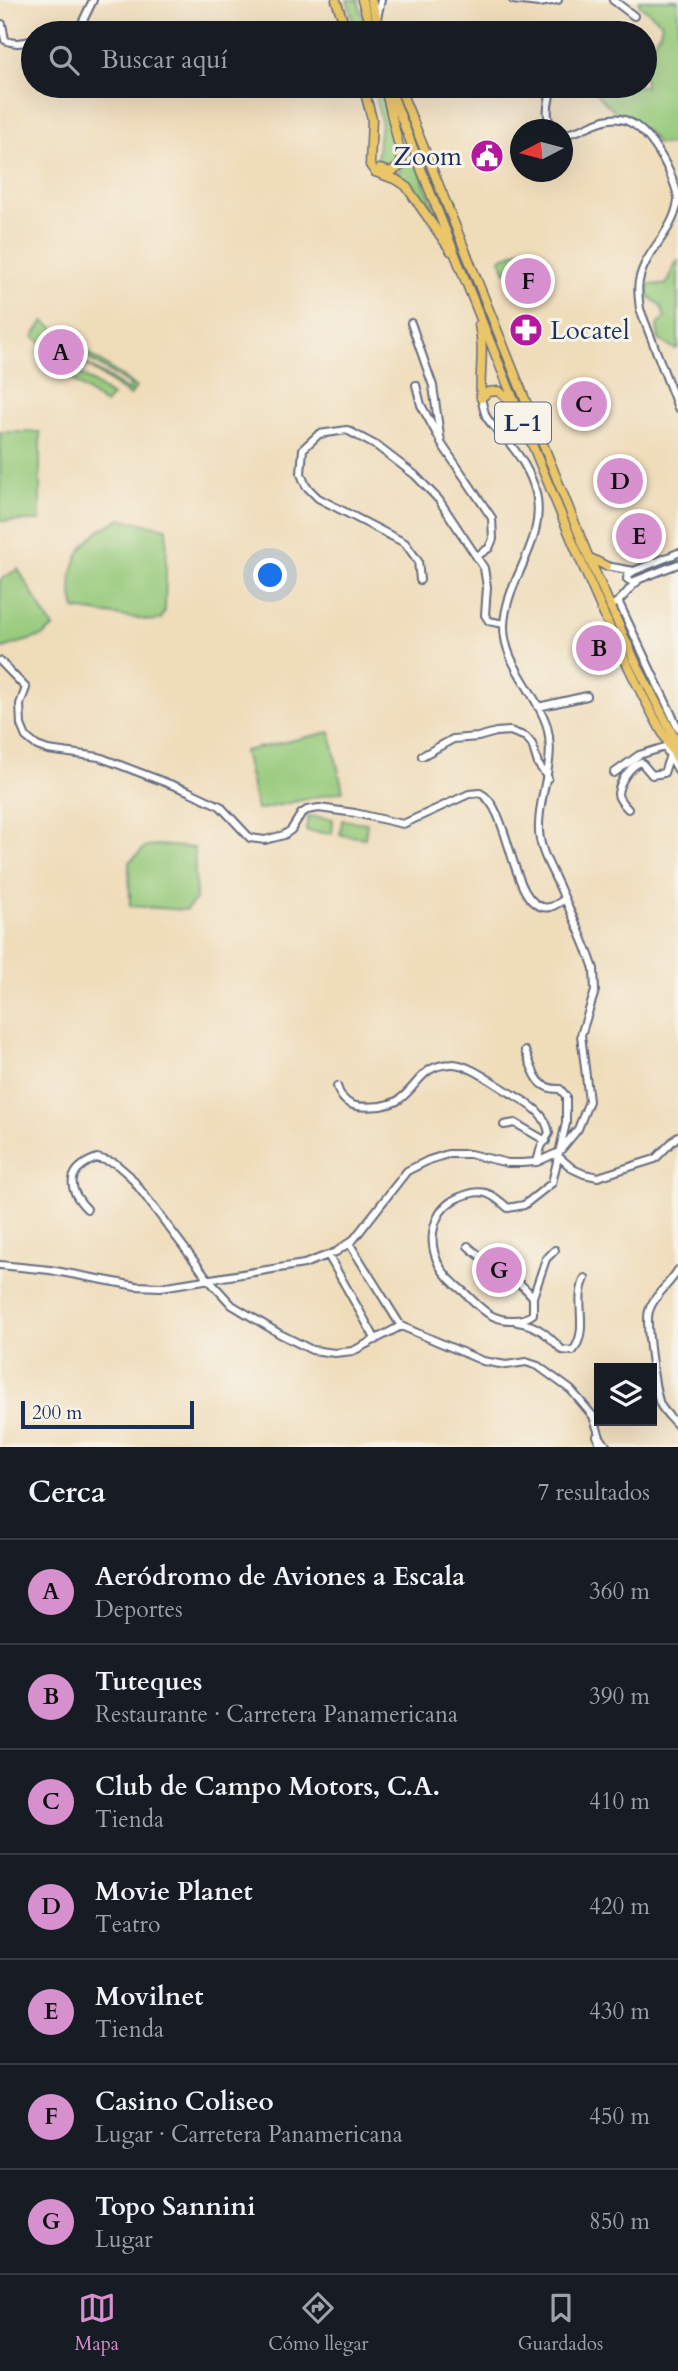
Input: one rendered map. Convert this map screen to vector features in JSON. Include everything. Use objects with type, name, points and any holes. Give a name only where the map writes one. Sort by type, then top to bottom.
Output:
[{"type":"main road","points":[[336,0],[343,21]]},
{"type":"main road","points":[[362,0],[368,21]]},
{"type":"main road","points":[[371,0],[377,20]]},
{"type":"main road","points":[[377,20],[379,0]]},
{"type":"main road","name":"L-1","points":[[366,98],[372,119],[373,156],[378,169],[391,172],[399,167],[402,159],[390,98]]},
{"type":"main road","name":"L-1","points":[[392,98],[515,406],[612,636],[678,761]]},
{"type":"main road","name":"L-1","points":[[404,98],[588,556],[615,605],[634,659],[676,733],[678,745]]},
{"type":"main road","name":"L-1","points":[[372,141],[370,165],[375,172],[406,186],[447,244],[470,290]]},
{"type":"main road","points":[[470,290],[483,346],[479,380],[481,398]]},
{"type":"main road","name":"L-1","points":[[481,398],[488,392],[499,391],[515,406]]},
{"type":"main road","points":[[588,556],[606,566]]},
{"type":"main road","points":[[651,714],[667,751]]},
{"type":"street","points":[[83,21],[93,0]]},
{"type":"street","points":[[513,0],[539,3],[558,0]]},
{"type":"street","points":[[613,0],[634,16]]},
{"type":"street","points":[[2,24],[5,40],[21,43]]},
{"type":"street","points":[[548,119],[550,98]]},
{"type":"street","points":[[573,133],[609,119],[622,118],[629,121],[652,141],[672,176],[678,199],[677,212],[669,230],[643,270],[638,296],[640,309],[678,408]]},
{"type":"street","points":[[411,323],[433,386],[442,443]]},
{"type":"street","points":[[416,385],[421,405],[442,443],[492,518],[494,539],[489,548],[477,556]]},
{"type":"street","points":[[0,1265],[50,1270],[136,1286],[161,1287],[304,1264],[328,1255],[354,1239],[407,1171],[429,1160],[448,1154],[470,1154],[508,1163],[537,1162],[559,1154],[578,1129],[589,1101],[581,1035],[596,991],[594,969],[544,853],[539,832],[540,809],[548,778],[548,735],[538,707],[505,643],[506,608],[532,545],[538,524],[538,502],[520,457],[488,418],[481,398]]},
{"type":"street","points":[[420,580],[418,561],[405,543],[318,498],[306,486],[302,474],[303,450],[319,434],[347,430],[377,446],[415,475],[439,500],[484,568],[487,587],[485,615],[489,621],[504,624]]},
{"type":"street","points":[[615,605],[641,580],[677,564],[675,554],[628,575],[629,582],[641,580]]},
{"type":"street","points":[[606,566],[634,571]]},
{"type":"street","points":[[0,662],[26,688],[20,704],[21,725],[26,737],[37,746],[99,757],[208,800],[220,806],[250,838],[265,840],[284,835],[307,810],[318,808],[355,813],[403,824],[469,794],[480,793],[490,800],[505,835],[521,886],[530,899],[534,904],[547,907],[565,900]]},
{"type":"street","points":[[538,707],[587,696]]},
{"type":"street","points":[[422,756],[453,739],[510,731],[526,737],[532,744],[538,764],[548,778]]},
{"type":"street","points":[[628,809],[618,797],[618,792],[629,769],[641,762],[652,775],[678,772],[667,751]]},
{"type":"street","points":[[664,773],[667,751]]},
{"type":"street","points":[[614,773],[639,755],[667,751]]},
{"type":"street","points":[[525,1051],[541,1085],[549,1090],[560,1089],[566,1097],[566,1123],[552,1183],[524,1205],[508,1208],[496,1196],[484,1192],[462,1196],[440,1210],[432,1231],[434,1253],[452,1284],[484,1313],[494,1318],[535,1326],[553,1339],[562,1350],[573,1350],[583,1328],[580,1299],[585,1278]]},
{"type":"street","points":[[337,1086],[345,1102],[354,1107],[388,1104],[400,1100],[424,1073],[443,1065],[461,1065],[532,1106],[548,1124],[549,1133],[537,1162]]},
{"type":"street","points":[[504,1125],[515,1123],[546,1141]]},
{"type":"street","points":[[559,1154],[573,1168],[598,1177],[655,1159],[678,1136]]},
{"type":"street","points":[[87,1209],[73,1192],[72,1183],[76,1170],[97,1158],[115,1163],[130,1176],[208,1279],[232,1305],[312,1350],[324,1353],[346,1352],[401,1326]]},
{"type":"street","points":[[349,1243],[401,1326],[483,1361],[498,1364],[532,1363],[571,1390],[593,1416],[607,1447]]},
{"type":"street","points":[[468,1246],[533,1297]]},
{"type":"street","points":[[508,1321],[528,1318],[533,1314],[533,1297],[546,1259],[555,1250]]},
{"type":"street","points":[[328,1255],[376,1340]]},
{"type":"street","points":[[678,1270],[649,1308],[648,1339],[654,1362],[657,1396],[662,1408],[678,1426]]},
{"type":"street","points":[[598,1430],[601,1447]]},
{"type":"green space","points":[[347,0],[358,0],[364,21],[353,21]]},
{"type":"green space","points":[[639,0],[678,0],[678,145],[657,144],[642,128],[615,111],[601,98],[657,98],[657,36],[662,23],[639,4]]},
{"type":"green space","points":[[376,98],[383,98],[397,149],[397,162],[388,167],[380,164],[377,159],[381,121]]},
{"type":"green space","points":[[393,104],[447,239],[409,184],[402,177],[395,175],[402,168],[406,151],[403,132]]},
{"type":"green space","points":[[524,248],[530,262],[506,272],[500,259]]},
{"type":"green space","points":[[678,261],[678,348],[675,349],[659,340],[657,326],[665,317],[660,305],[647,295],[650,284],[665,285],[668,282]]},
{"type":"green space","points":[[44,321],[136,387],[130,396],[87,365],[81,374],[112,396],[105,404],[66,376],[73,366],[33,337]],"holes":[[[51,334],[131,386],[129,391],[48,339]]]},
{"type":"green space","points":[[0,432],[40,432],[40,521],[0,521]]},
{"type":"green space","points":[[121,519],[167,528],[165,610],[161,619],[153,621],[75,609],[72,579],[78,554],[95,534]]},
{"type":"green space","points":[[18,569],[53,628],[42,636],[3,648],[0,647],[0,580]]},
{"type":"green space","points":[[330,732],[343,791],[257,810],[244,751]]},
{"type":"green space","points":[[308,816],[333,819],[332,834],[306,831]]},
{"type":"green space","points":[[342,820],[367,823],[365,838],[340,835]]},
{"type":"green space","points":[[147,846],[194,848],[196,899],[186,910],[130,906],[129,862]]},
{"type":"place","name":"Zoom","points":[[487,156]]},
{"type":"place","name":"Casino Coliseo","points":[[528,281]]},
{"type":"place","name":"Locatel","points":[[526,330]]},
{"type":"place","name":"Aeródromo de Aviones a Escala","points":[[61,352]]},
{"type":"place","name":"Club de Campo Motors, C.A.","points":[[584,404]]},
{"type":"place","name":"Movie Planet","points":[[620,481]]},
{"type":"place","name":"Movilnet","points":[[639,536]]},
{"type":"place","name":"Tuteques","points":[[599,648]]},
{"type":"place","name":"Topo Sannini","points":[[499,1270]]}]
